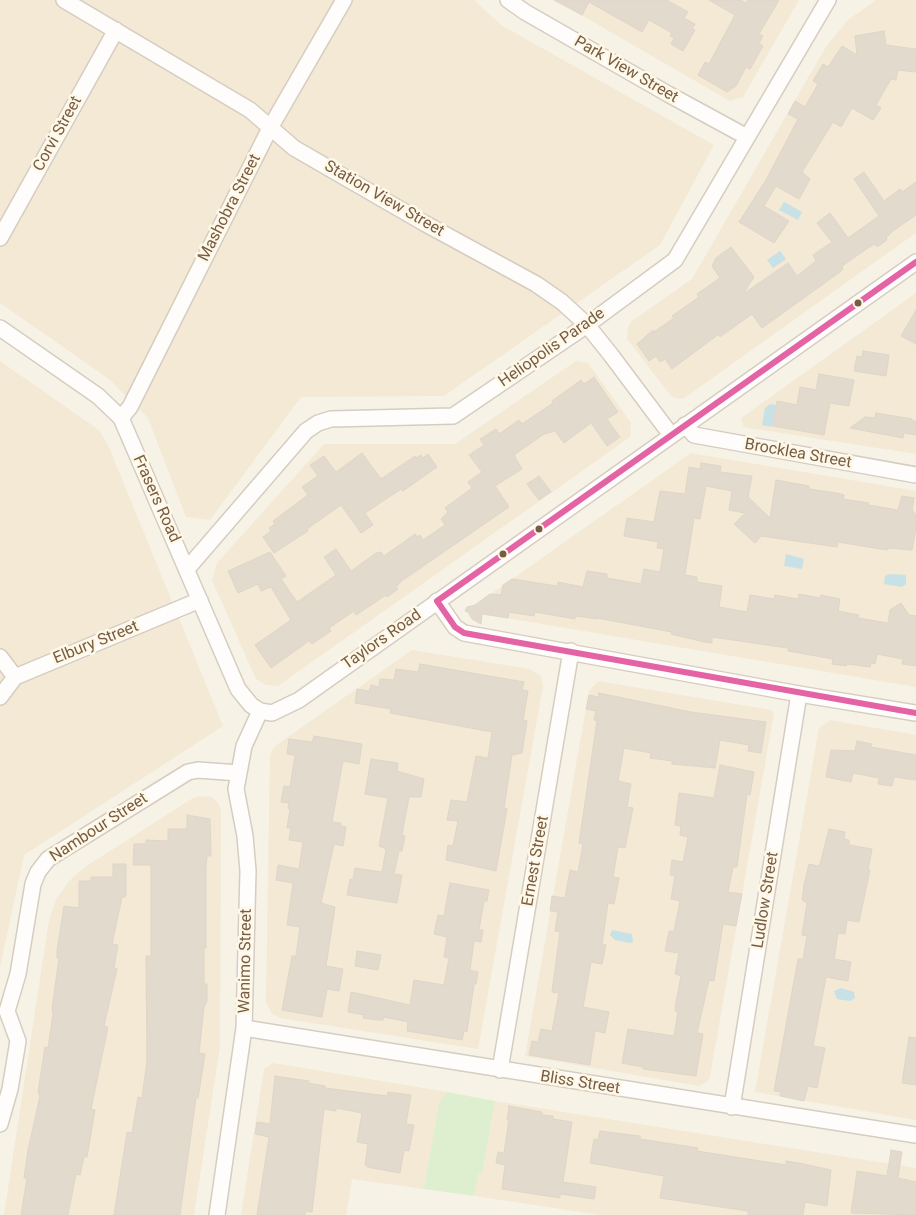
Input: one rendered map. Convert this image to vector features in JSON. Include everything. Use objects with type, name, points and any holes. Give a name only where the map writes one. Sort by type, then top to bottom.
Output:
[{"type":"street","name":"Station View Street","points":[[64,0],[250,110],[294,148],[424,223],[536,284],[562,302],[586,325],[671,435]]},
{"type":"street","name":"Mashobra Street","points":[[120,418],[130,407],[270,128],[344,0]]},
{"type":"street","name":"Park View Street","points":[[508,0],[525,12],[651,85],[747,137]]},
{"type":"street","name":"Heliopolis Parade","points":[[188,569],[306,432],[318,423],[331,419],[453,416],[586,325],[675,260],[828,0]]},
{"type":"street","name":"Corvi Street","points":[[0,238],[116,30]]},
{"type":"street","name":"Taylors Road","points":[[260,711],[272,713],[299,700],[916,262]]},
{"type":"street","name":"Frasers Road","points":[[0,328],[98,396],[120,418],[188,569],[238,689],[251,705],[260,711]]},
{"type":"street","name":"Brocklea Street","points":[[685,425],[694,435],[916,475]]},
{"type":"street","name":"Elbury Street","points":[[15,676],[200,600]]},
{"type":"street","points":[[437,601],[455,627],[464,633],[799,694],[916,712]]},
{"type":"street","name":"Ernest Street","points":[[500,1070],[571,651]]},
{"type":"street","points":[[0,657],[15,676],[0,697]]},
{"type":"street","name":"Ludlow Street","points":[[732,1107],[799,694]]},
{"type":"street","name":"Wanimo Street","points":[[218,1215],[244,1028],[248,871],[245,836],[236,797],[244,746],[260,711]]},
{"type":"street","name":"Nambour Street","points":[[0,1124],[10,1089],[18,1041],[3,1012],[18,974],[33,884],[48,859],[188,772],[198,770],[239,773]]},
{"type":"street","name":"Bliss Street","points":[[244,1028],[916,1135]]},
{"type":"shaded area","points":[[0,0],[474,0],[501,25],[714,145],[660,245],[444,396],[301,397],[210,520],[186,517],[148,418],[109,379],[0,303]]},
{"type":"shaded area","points":[[555,0],[799,0],[743,97],[730,101]]},
{"type":"shaded area","points":[[876,0],[916,0],[916,233],[683,399],[672,397],[627,339],[628,327],[632,321],[692,279],[827,45],[848,20]]},
{"type":"shaded area","points":[[916,293],[916,454],[743,427],[741,418]]},
{"type":"shaded area","points":[[0,361],[99,430],[108,445],[223,726],[24,855],[0,967]]},
{"type":"shaded area","points":[[576,361],[588,363],[631,423],[630,437],[278,686],[266,685],[256,679],[212,580],[217,563],[324,444],[455,444]]},
{"type":"shaded area","points":[[691,453],[916,491],[916,687],[477,613],[475,605]]},
{"type":"shaded area","points":[[412,650],[530,669],[541,676],[543,686],[478,1049],[280,1018],[272,1014],[266,1002],[270,755],[275,746]]},
{"type":"shaded area","points":[[598,681],[771,710],[774,713],[710,1076],[708,1081],[699,1086],[525,1056],[589,691]]},
{"type":"shaded area","points":[[830,720],[916,735],[916,1120],[755,1092],[819,728]]},
{"type":"shaded area","points":[[201,796],[211,797],[218,802],[221,811],[220,1046],[194,1215],[4,1215],[49,920],[57,898],[70,880],[85,867],[193,798]]},
{"type":"shaded area","points":[[273,1063],[447,1092],[439,1103],[424,1189],[352,1179],[346,1215],[241,1215],[264,1069]]},
{"type":"shaded area","points":[[495,1101],[916,1168],[916,1215],[601,1215],[474,1196],[479,1173],[482,1173]]},
{"type":"green space","points":[[447,1092],[495,1101],[482,1174],[479,1173],[474,1196],[424,1189],[439,1103]]},
{"type":"water","points":[[784,202],[802,212],[798,220],[779,210]]},
{"type":"water","points":[[780,251],[786,259],[773,268],[767,260]]},
{"type":"water","points":[[770,404],[776,405],[772,427],[762,425],[765,408]]},
{"type":"water","points":[[786,554],[804,559],[802,569],[784,566]]},
{"type":"water","points":[[889,574],[906,575],[906,584],[902,587],[884,584],[885,576]]},
{"type":"water","points":[[612,930],[632,934],[633,942],[615,940],[610,935]]},
{"type":"water","points":[[841,988],[854,992],[855,998],[850,1001],[837,999],[834,991]]},
{"type":"building","points":[[554,0],[667,0],[688,12],[684,18],[695,24],[692,29],[695,30],[683,51],[671,44],[674,38],[670,36],[672,33],[649,20],[642,32],[589,2],[582,15]]},
{"type":"building","points":[[709,0],[740,0],[746,3],[748,0],[779,0],[759,34],[763,36],[759,43],[763,46],[750,69],[746,67],[736,86],[727,92],[698,75],[705,62],[709,64],[735,15]]},
{"type":"building","points":[[884,31],[886,45],[916,49],[916,72],[898,70],[896,80],[891,79],[876,105],[881,108],[873,120],[852,108],[841,127],[833,122],[802,172],[810,179],[799,199],[776,186],[764,206],[789,221],[774,243],[739,222],[766,180],[798,119],[788,114],[795,101],[805,107],[818,84],[813,81],[823,64],[828,67],[842,46],[857,55],[855,36]]},
{"type":"building","points":[[864,172],[884,201],[900,189],[902,192],[916,182],[916,215],[893,231],[886,238],[887,240],[877,247],[875,244],[868,248],[842,266],[843,269],[840,272],[762,328],[752,314],[720,337],[719,334],[672,369],[665,359],[660,362],[656,356],[649,361],[637,344],[653,330],[654,332],[674,318],[672,316],[699,297],[697,294],[720,278],[712,266],[716,258],[731,247],[754,277],[743,294],[788,263],[797,276],[816,261],[813,255],[832,242],[817,223],[830,213],[848,238],[879,216],[854,179]]},
{"type":"building","points":[[916,310],[916,344],[901,336]]},
{"type":"building","points":[[863,351],[889,355],[886,376],[854,371],[857,356],[862,357]]},
{"type":"building","points":[[819,374],[854,380],[849,406],[830,403],[824,435],[773,426],[777,401],[797,405],[800,387],[816,390]]},
{"type":"building","points":[[594,377],[618,412],[607,419],[620,437],[607,446],[591,423],[564,443],[555,431],[544,434],[514,455],[522,469],[495,486],[509,507],[403,580],[396,587],[398,589],[387,597],[386,595],[356,615],[354,611],[329,628],[331,631],[312,644],[309,641],[271,668],[255,645],[291,620],[271,587],[261,591],[258,584],[238,593],[228,571],[270,552],[286,576],[281,579],[297,602],[336,575],[324,557],[336,549],[351,571],[376,553],[381,552],[384,556],[415,534],[417,537],[420,535],[423,540],[445,525],[441,519],[448,512],[445,508],[472,488],[468,482],[482,472],[469,455],[484,445],[480,439],[496,429],[499,434],[519,420],[522,424],[553,403],[552,401],[581,380],[584,384]]},
{"type":"building","points":[[876,413],[916,421],[916,435],[904,433],[903,438],[850,428],[865,417],[875,418]]},
{"type":"building","points":[[362,453],[381,479],[415,456],[416,458],[421,455],[423,458],[428,454],[437,467],[403,491],[401,489],[365,513],[373,525],[361,533],[341,505],[307,529],[308,531],[274,553],[263,537],[271,531],[269,528],[275,524],[273,521],[308,495],[302,487],[318,476],[310,465],[324,456],[336,472]]},
{"type":"building","points":[[701,463],[721,466],[720,472],[752,476],[748,497],[770,518],[776,480],[809,486],[809,489],[837,493],[844,495],[843,499],[898,510],[902,496],[914,498],[912,510],[916,515],[916,528],[912,550],[888,548],[887,550],[838,542],[837,547],[761,536],[755,543],[734,524],[745,513],[729,510],[732,491],[706,486],[700,519],[694,518],[685,575],[697,577],[697,582],[722,586],[719,607],[747,612],[750,595],[774,599],[775,595],[798,599],[799,594],[820,598],[821,595],[840,599],[838,611],[859,615],[858,618],[888,623],[890,610],[901,603],[909,615],[916,616],[916,666],[902,664],[903,659],[877,654],[875,664],[871,663],[870,667],[847,664],[846,666],[832,664],[833,659],[788,651],[788,648],[712,637],[712,643],[704,642],[671,634],[672,632],[597,618],[575,616],[575,619],[535,612],[534,616],[509,612],[508,618],[482,614],[481,624],[472,619],[468,612],[465,611],[467,607],[475,605],[490,594],[501,595],[503,585],[512,579],[557,586],[558,582],[583,587],[587,571],[607,574],[607,578],[641,584],[644,569],[660,572],[664,549],[657,548],[658,542],[624,536],[627,518],[654,522],[660,491],[685,494],[689,467],[700,469]]},
{"type":"building","points":[[539,476],[551,492],[539,500],[527,484]]},
{"type":"building","points":[[420,664],[524,682],[522,690],[528,691],[523,720],[527,721],[522,753],[512,755],[504,808],[507,809],[496,871],[446,860],[448,845],[453,846],[458,821],[447,820],[451,800],[467,802],[476,756],[488,758],[492,732],[390,713],[391,709],[355,703],[357,689],[369,691],[371,685],[379,687],[380,679],[394,680],[396,669],[418,672]]},
{"type":"building","points":[[599,693],[691,712],[766,722],[761,753],[748,751],[749,745],[720,740],[715,768],[672,764],[672,761],[650,758],[651,753],[624,748],[618,781],[631,784],[627,807],[633,808],[625,848],[618,847],[613,877],[619,878],[614,904],[608,903],[602,944],[606,945],[602,964],[591,962],[583,1007],[609,1012],[605,1033],[595,1031],[590,1065],[529,1055],[532,1041],[538,1042],[541,1029],[552,1031],[559,993],[552,992],[560,932],[555,931],[558,912],[550,911],[552,896],[565,898],[570,870],[578,872],[583,844],[579,843],[597,721],[594,720],[596,711],[586,709],[589,695],[598,697]]},
{"type":"building","points":[[314,736],[362,744],[359,764],[343,761],[332,822],[341,823],[341,826],[346,827],[343,846],[334,844],[321,903],[335,907],[326,966],[343,969],[339,991],[327,989],[322,1017],[282,1010],[292,956],[296,956],[300,927],[287,925],[293,883],[276,880],[278,865],[299,869],[303,842],[289,840],[291,828],[287,828],[289,803],[281,802],[284,786],[290,787],[295,755],[287,754],[289,739],[312,742]]},
{"type":"building","points":[[857,741],[872,744],[871,747],[916,755],[916,780],[894,777],[892,786],[878,784],[879,778],[853,773],[851,782],[826,777],[831,750],[855,751]]},
{"type":"building","points":[[371,759],[398,763],[397,771],[424,779],[421,797],[409,797],[402,835],[405,836],[402,851],[399,851],[394,874],[402,875],[397,903],[347,895],[350,879],[353,880],[355,868],[382,872],[386,849],[379,846],[388,798],[365,794]]},
{"type":"building","points":[[720,765],[754,772],[750,795],[747,794],[737,867],[733,867],[728,892],[742,894],[736,926],[723,924],[714,981],[709,980],[697,1033],[703,1034],[696,1076],[643,1069],[643,1067],[622,1063],[628,1029],[674,1036],[678,1012],[675,1011],[676,1002],[681,976],[675,974],[679,953],[665,951],[669,931],[674,931],[680,901],[671,899],[675,876],[670,875],[672,860],[683,862],[688,837],[680,835],[681,826],[675,825],[679,793],[714,798]]},
{"type":"building","points":[[187,815],[210,819],[211,856],[207,856],[206,868],[204,984],[207,984],[207,1001],[204,1007],[199,1053],[205,1054],[198,1098],[196,1098],[180,1215],[114,1215],[127,1132],[132,1133],[138,1097],[142,1098],[147,1061],[146,956],[151,956],[151,865],[133,865],[134,844],[146,844],[146,840],[168,841],[168,829],[187,829]]},
{"type":"building","points":[[829,829],[845,832],[844,839],[849,840],[849,845],[872,849],[868,870],[870,870],[859,922],[847,920],[845,934],[838,933],[834,959],[851,962],[848,981],[826,977],[813,1046],[825,1048],[817,1088],[808,1086],[804,1101],[780,1096],[781,1092],[774,1091],[798,959],[803,959],[807,936],[802,935],[807,903],[802,900],[804,885],[809,864],[818,866],[820,864]]},
{"type":"building","points":[[113,864],[126,864],[126,894],[125,897],[122,897],[112,944],[118,945],[114,968],[117,969],[104,1026],[108,1027],[91,1109],[95,1110],[87,1157],[84,1157],[80,1175],[76,1174],[68,1215],[21,1215],[27,1178],[24,1178],[28,1150],[40,1096],[38,1092],[45,1047],[48,1048],[53,1014],[52,1009],[59,958],[57,958],[57,951],[64,906],[79,908],[79,881],[91,881],[91,877],[113,877]]},
{"type":"building","points":[[450,883],[489,890],[487,901],[484,901],[479,930],[483,930],[481,942],[474,941],[470,970],[478,972],[476,984],[474,984],[467,1032],[464,1031],[462,1040],[407,1031],[408,1022],[384,1017],[383,1020],[363,1018],[364,1015],[348,1012],[351,992],[410,1005],[414,980],[444,985],[449,958],[444,957],[447,937],[434,934],[438,915],[444,916]]},
{"type":"building","points":[[357,951],[381,955],[378,970],[355,966]]},
{"type":"building","points":[[909,1037],[916,1038],[916,1085],[902,1083]]},
{"type":"building","points":[[275,1076],[309,1081],[308,1083],[325,1086],[325,1088],[387,1096],[388,1092],[411,1095],[406,1124],[414,1125],[409,1151],[404,1150],[400,1173],[367,1167],[368,1165],[365,1165],[368,1144],[357,1142],[362,1113],[336,1108],[336,1111],[324,1109],[312,1212],[306,1211],[305,1215],[257,1215],[269,1137],[255,1134],[257,1122],[270,1124]]},
{"type":"building","points":[[509,1106],[542,1112],[542,1115],[553,1116],[553,1119],[572,1122],[563,1182],[596,1187],[594,1199],[560,1194],[560,1198],[502,1189],[505,1165],[496,1163],[498,1152],[504,1153]]},
{"type":"building","points":[[600,1131],[640,1136],[640,1139],[698,1148],[697,1151],[786,1165],[786,1161],[831,1170],[827,1206],[805,1202],[803,1215],[748,1215],[748,1211],[660,1198],[664,1176],[590,1163],[594,1139],[598,1140]]},
{"type":"building","points":[[891,1150],[902,1152],[898,1178],[916,1182],[916,1215],[851,1213],[857,1171],[887,1176]]},
{"type":"transit line","points":[[437,601],[916,262]]},
{"type":"transit line","points":[[437,601],[455,627],[464,633],[916,713]]}]
